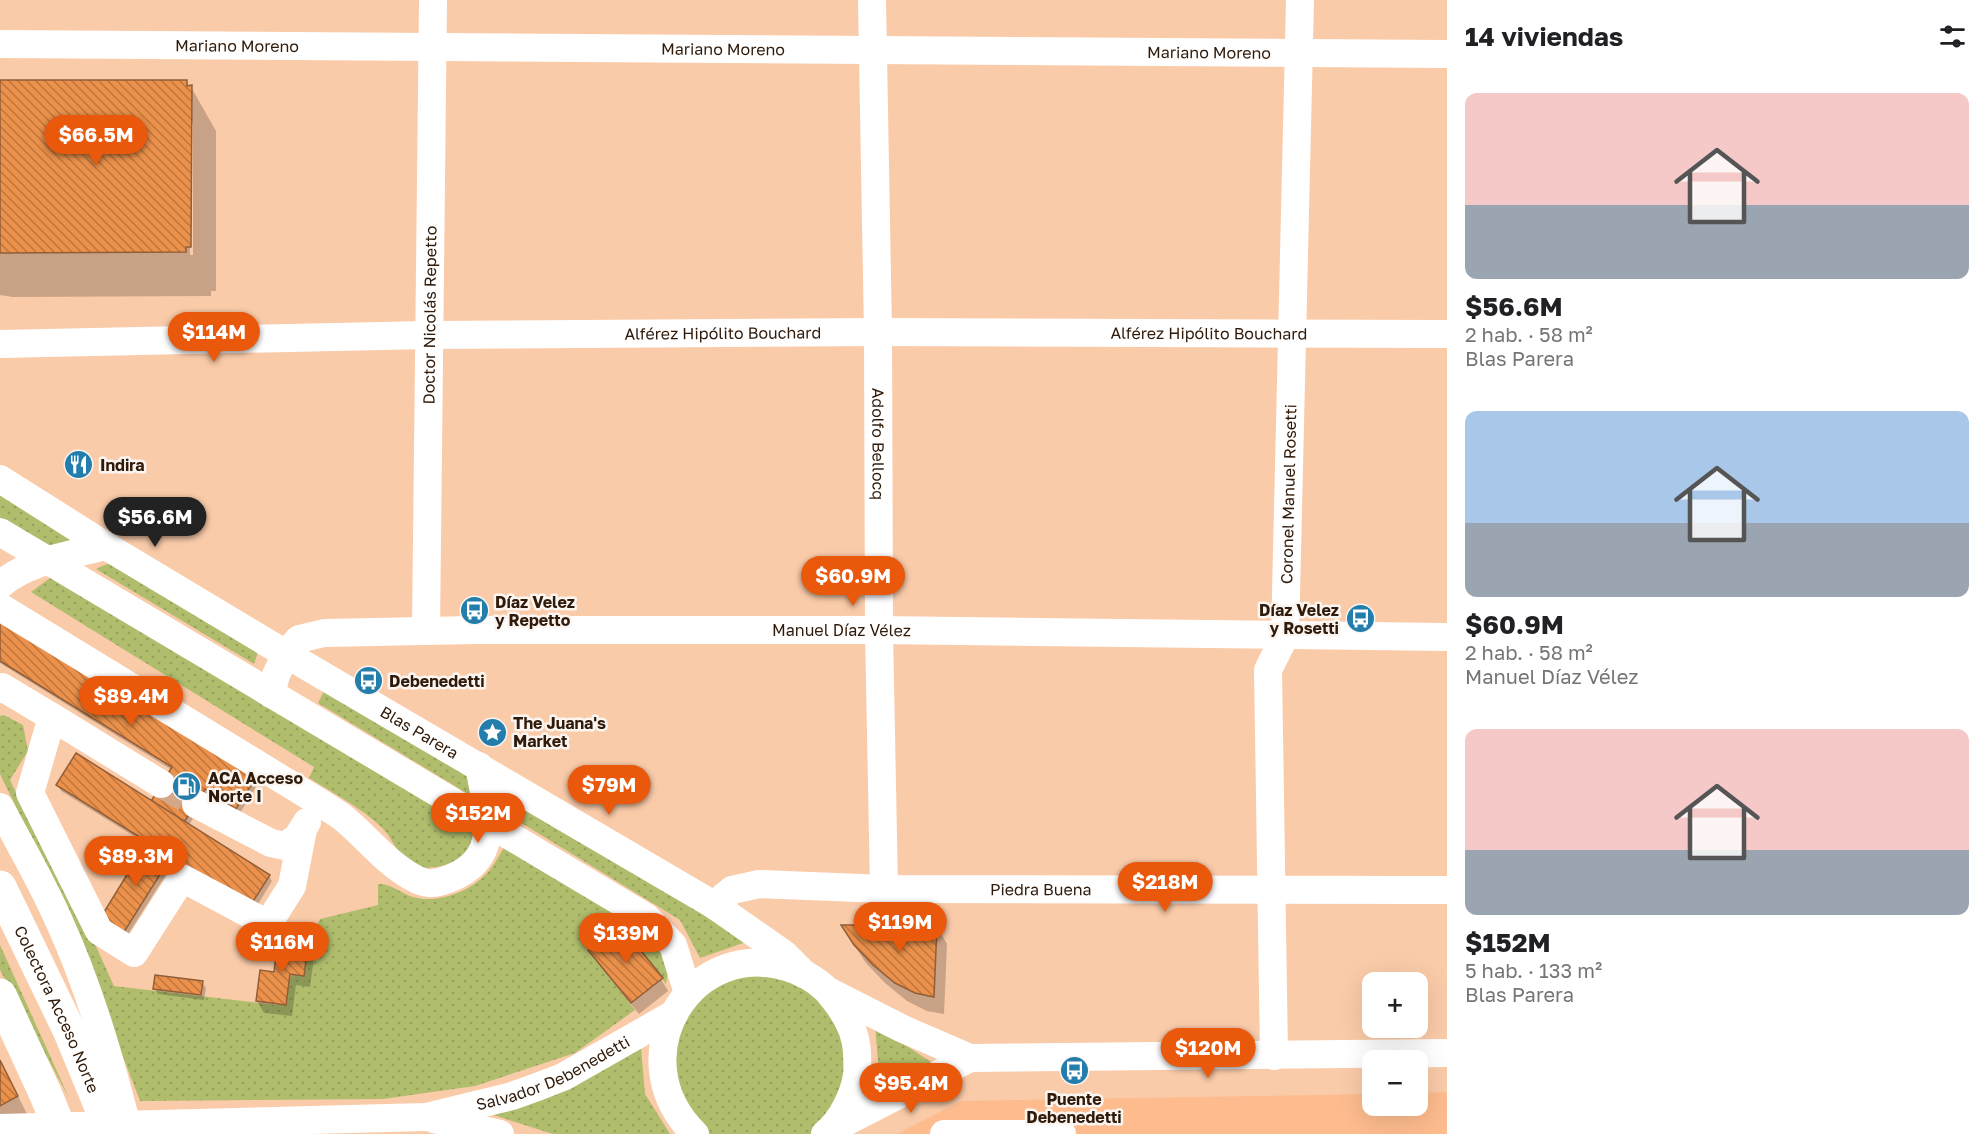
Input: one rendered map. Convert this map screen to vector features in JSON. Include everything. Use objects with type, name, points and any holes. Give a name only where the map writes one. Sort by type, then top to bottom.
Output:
[{"type":"highway","name":"Colectora Acceso Norte","points":[[0,887],[69,1030],[112,1134]]},
{"type":"highway","points":[[0,995],[62,1134]]},
{"type":"street","name":"Doctor Nicolás Repetto","points":[[426,630],[432,0]]},
{"type":"street","name":"Adolfo Bellocq","points":[[872,0],[884,889]]},
{"type":"street","name":"Coronel Manuel Rosetti","points":[[1274,1056],[1268,670],[1285,636],[1300,0]]},
{"type":"street","name":"Mariano Moreno","points":[[0,45],[1447,54]]},
{"type":"street","name":"Alférez Hipólito Bouchard","points":[[0,345],[428,335],[878,332],[1447,334]]},
{"type":"street","name":"Blas Parera","points":[[0,479],[106,546],[286,654],[714,905],[784,954],[804,974]]},
{"type":"street","points":[[0,532],[646,917],[673,945],[688,993]]},
{"type":"street","points":[[0,585],[20,572],[49,561],[106,546]]},
{"type":"street","points":[[0,607],[319,802],[343,818],[394,866],[414,879],[435,885],[465,872],[479,858],[487,841],[489,824],[479,766]]},
{"type":"street","name":"Manuel Díaz Vélez","points":[[271,694],[276,675],[286,654],[299,639],[324,633],[426,630],[879,630],[1447,637]]},
{"type":"street","points":[[1,687],[161,784]]},
{"type":"street","points":[[52,717],[30,793],[99,931],[134,954],[182,878],[268,924],[292,886],[303,829]]},
{"type":"street","points":[[196,804],[271,843],[285,846],[297,838],[319,802]]},
{"type":"street","points":[[0,807],[59,920],[76,962],[113,1071],[138,1129]]},
{"type":"street","name":"Piedra Buena","points":[[714,905],[732,890],[759,884],[884,889],[1447,890]]},
{"type":"street","points":[[695,1134],[683,1123],[671,1103],[663,1082],[661,1059],[664,1037],[672,1016],[688,993],[705,979],[723,969],[743,964],[764,963],[785,966],[804,974],[828,991],[903,1029],[969,1058],[1447,1053]]},
{"type":"street","points":[[827,1132],[848,1105],[857,1076],[856,1045],[847,1016],[828,991]]},
{"type":"street","name":"Salvador Debenedetti","points":[[0,1128],[138,1129],[426,1117],[512,1096],[563,1077],[672,1016]]},
{"type":"street","points":[[827,1132],[969,1058]]},
{"type":"street","name":"Salvador Debenedetti","points":[[426,1117],[500,1134]]},
{"type":"street","points":[[944,1134],[1062,1134]]},
{"type":"shaded area","points":[[1447,1092],[1447,1134],[897,1134],[961,1101],[1362,1094],[1362,1116],[1428,1116],[1428,1093]]},
{"type":"green space","points":[[0,495],[76,544],[59,556],[0,520]]},
{"type":"green space","points":[[114,561],[258,652],[254,664],[96,569]]},
{"type":"green space","points":[[54,575],[476,824],[468,849],[457,860],[442,866],[418,868],[407,862],[385,831],[369,816],[309,778],[314,767],[31,592]]},
{"type":"green space","points":[[326,687],[467,772],[473,797],[318,703]]},
{"type":"green space","points":[[4,715],[23,725],[28,751],[10,780],[39,841],[60,867],[114,986],[277,1005],[320,919],[378,905],[378,884],[387,885],[422,899],[453,895],[480,880],[492,867],[505,846],[661,937],[670,958],[666,984],[620,925],[588,950],[635,1010],[575,1053],[475,1086],[383,1099],[140,1101],[67,912],[0,774],[0,716]]},
{"type":"green space","points":[[494,788],[749,941],[700,958],[680,920],[497,808]]},
{"type":"green space","points":[[0,945],[69,1098],[0,970]]},
{"type":"green space","points":[[804,974],[857,1045],[825,1134],[695,1134],[661,1059],[705,979]]},
{"type":"green space","points":[[875,1025],[934,1064],[880,1086]]},
{"type":"green space","points":[[641,1047],[645,1094],[670,1134],[553,1134],[484,1112]]},
{"type":"building","points":[[0,80],[187,80],[187,86],[192,85],[191,247],[186,247],[186,252],[0,253]]},
{"type":"building","points":[[0,617],[257,776],[236,809],[205,789],[181,827],[148,806],[172,767],[0,661]]},
{"type":"building","points":[[76,753],[270,875],[250,906],[56,785]]},
{"type":"building","points":[[147,842],[171,857],[124,932],[101,917]]},
{"type":"building","points":[[620,925],[663,978],[631,1003],[588,950]]},
{"type":"building","points":[[841,925],[937,925],[934,997],[915,993],[895,983],[854,945]]},
{"type":"building","points":[[278,941],[308,945],[304,976],[290,974],[286,1005],[256,1001],[260,970],[274,972]]},
{"type":"building","points":[[155,975],[203,981],[201,995],[153,989]]},
{"type":"building","points":[[0,1060],[18,1096],[0,1106]]},
{"type":"tunnel","points":[[161,784],[196,804]]},
{"type":"place","name":"Indira","points":[[79,465]]},
{"type":"place","name":"Díaz Velez y Repetto","points":[[474,611]]},
{"type":"place","name":"Díaz Velez y Rosetti","points":[[1360,619]]},
{"type":"place","name":"Debenedetti","points":[[368,681]]},
{"type":"place","name":"The Juana's Market","points":[[492,732]]},
{"type":"place","name":"ACA Acceso Norte I","points":[[187,787]]},
{"type":"place","name":"Puente Debenedetti","points":[[1074,1071]]}]
